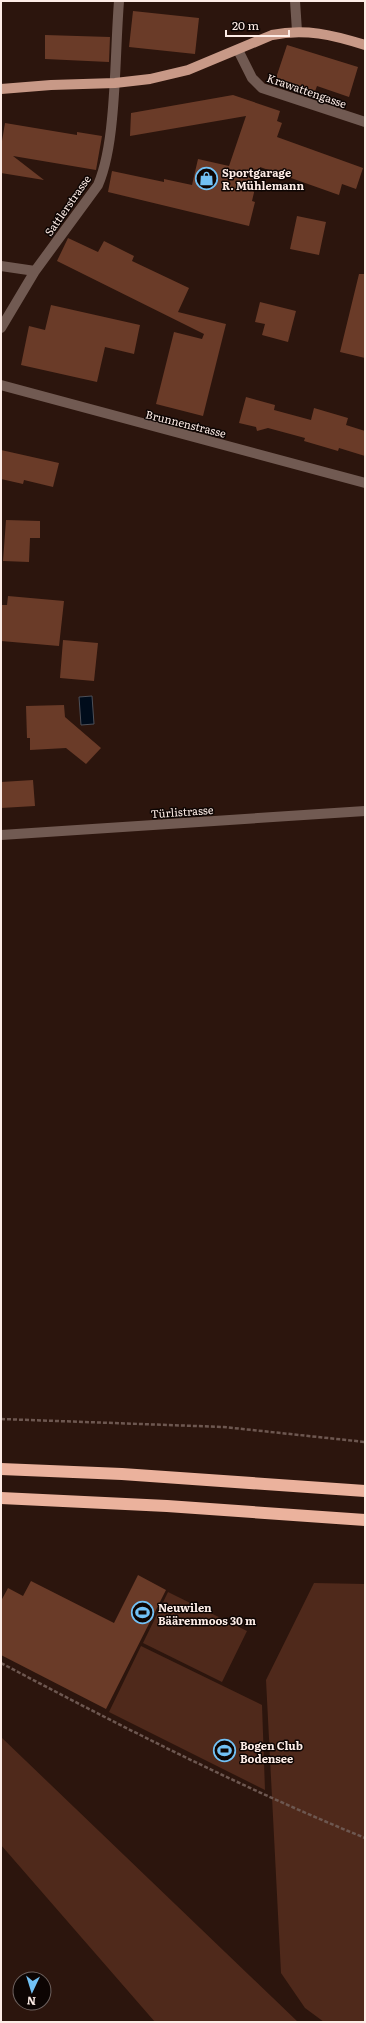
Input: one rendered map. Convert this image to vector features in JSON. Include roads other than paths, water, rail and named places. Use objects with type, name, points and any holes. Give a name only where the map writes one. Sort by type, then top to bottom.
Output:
[{"type":"highway","points":[[1,1469],[160,1476],[365,1491]]},
{"type":"highway","points":[[1,1498],[167,1506],[365,1520]]},
{"type":"main road","points":[[1,89],[51,85],[115,83],[172,75],[272,36],[297,31],[316,32],[340,37],[365,45]]},
{"type":"street","name":"Sattlerstrasse","points":[[1,328],[35,271],[98,185],[102,177],[110,136],[115,83],[119,1]]},
{"type":"street","points":[[295,1],[297,31]]},
{"type":"street","name":"Krawattengasse","points":[[238,50],[252,78],[262,88],[269,92],[365,122]]},
{"type":"street","points":[[1,266],[35,271]]},
{"type":"street","name":"Brunnenstrasse","points":[[1,385],[365,483]]},
{"type":"street","name":"Türlistrasse","points":[[1,835],[365,811]]},
{"type":"water","points":[[92,696],[94,724],[81,725],[79,697]]},
{"type":"place","name":"Sportgarage R. Mühlemann","points":[[206,178]]},
{"type":"place","name":"Neuwilen Bäärenmoos 30 m","points":[[142,1613]]},
{"type":"place","name":"Bogen Club Bodensee","points":[[225,1751]]}]
